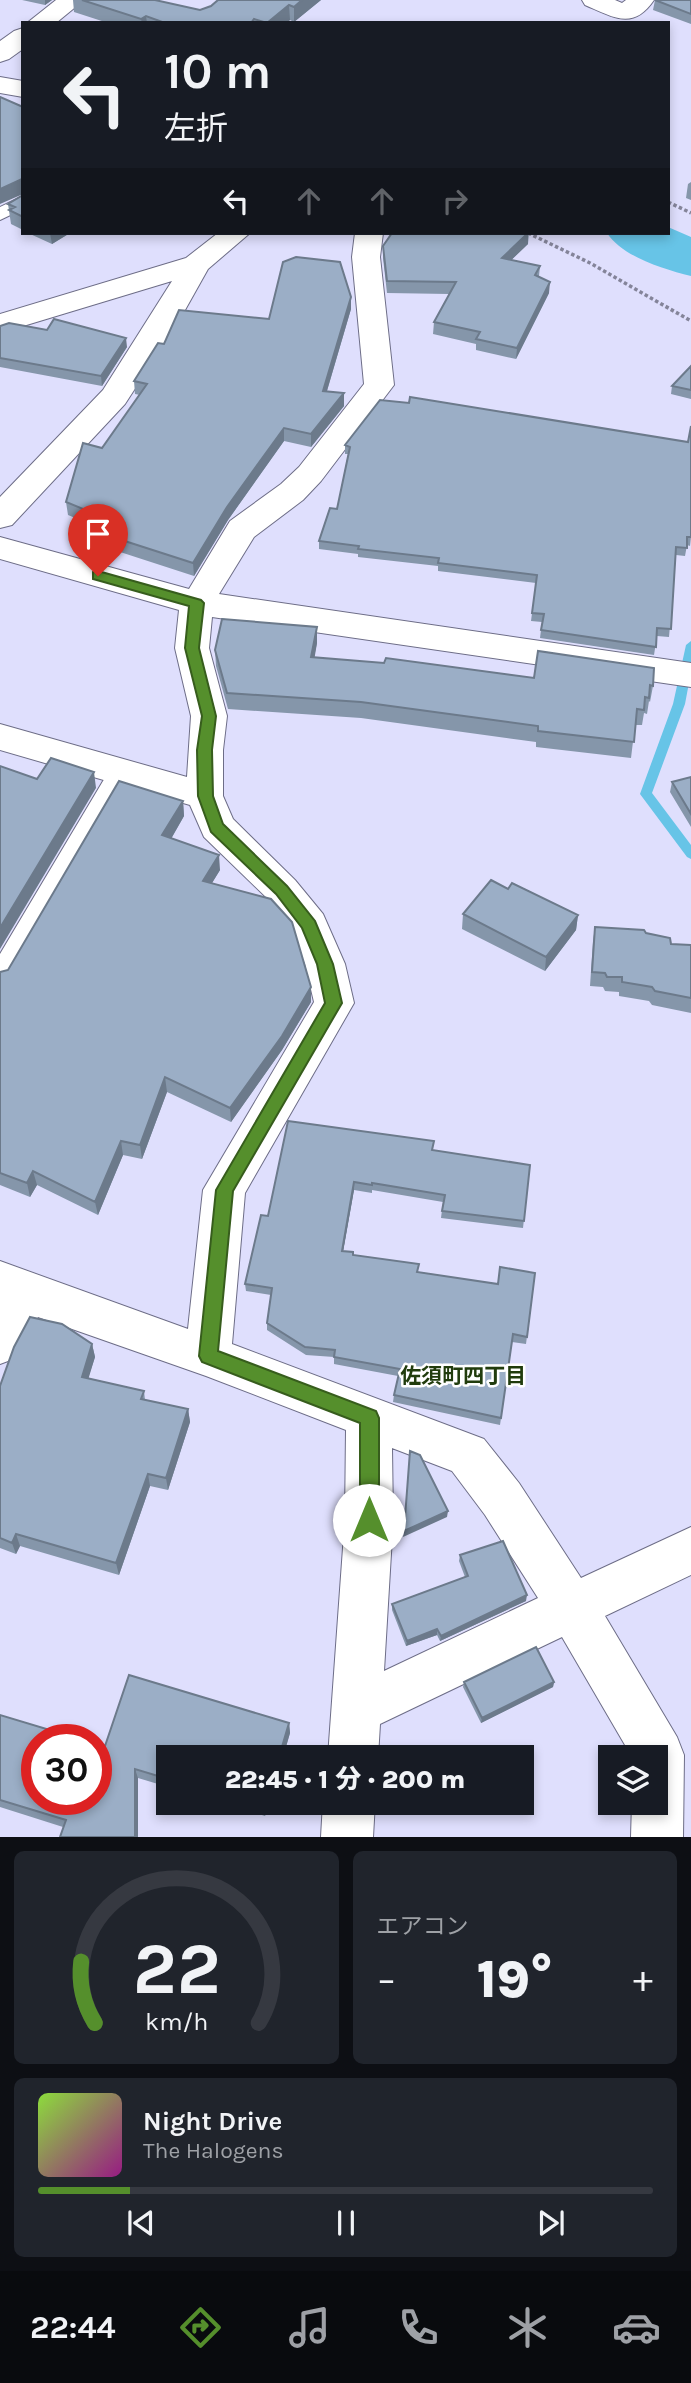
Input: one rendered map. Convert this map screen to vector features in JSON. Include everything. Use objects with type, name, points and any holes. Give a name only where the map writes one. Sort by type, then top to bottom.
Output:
[{"type":"street","points":[[42,21],[72,0]]},
{"type":"street","points":[[594,0],[625,13],[642,0]]},
{"type":"street","points":[[0,54],[21,38]]},
{"type":"street","points":[[0,85],[21,89]]},
{"type":"street","points":[[0,324],[196,264],[233,235]]},
{"type":"street","points":[[208,1356],[224,1190],[334,1003],[325,964],[309,925],[282,890],[217,827],[205,796],[205,750],[209,716],[192,648],[197,603],[243,529],[292,492],[310,474],[379,385],[366,257],[369,235]]},
{"type":"street","points":[[0,517],[114,397],[165,319],[196,264]]},
{"type":"street","points":[[0,548],[197,603],[691,675]]},
{"type":"street","points":[[0,737],[205,796]]},
{"type":"street","points":[[0,1343],[14,1287],[208,1356],[468,1455],[502,1499],[571,1606],[659,1755],[657,1837]]},
{"type":"street","points":[[354,1745],[369,1520],[369,1418]]},
{"type":"street","points":[[358,1709],[691,1550]]},
{"type":"street","points":[[347,1837],[348,1815]]},
{"type":"lane","points":[[0,215],[21,202]]},
{"type":"lane","points":[[0,976],[120,772]]},
{"type":"path","points":[[670,203],[691,213]]},
{"type":"path","points":[[532,235],[590,263],[691,321]]},
{"type":"building","points":[[82,0],[155,0],[200,10],[218,0],[302,0],[294,7],[289,5],[269,21],[160,21],[146,16],[141,19]]},
{"type":"building","points":[[655,0],[691,0],[691,14]]},
{"type":"building","points":[[0,97],[21,106],[21,179],[0,189]]},
{"type":"building","points":[[21,196],[21,216],[9,210],[15,207],[8,204]]},
{"type":"building","points":[[391,235],[526,235],[502,258],[540,266],[535,275],[550,282],[517,348],[476,339],[480,332],[434,322],[456,282],[387,281],[383,246]]},
{"type":"building","points":[[296,257],[340,262],[351,297],[323,391],[344,393],[311,434],[284,428],[227,507],[193,563],[75,525],[88,511],[66,502],[83,443],[102,448],[147,384],[134,381],[158,343],[164,344],[179,310],[269,319],[283,262]]},
{"type":"building","points":[[54,319],[126,338],[101,376],[0,358],[0,326],[9,323],[47,330]]},
{"type":"building","points":[[691,366],[691,390],[672,386]]},
{"type":"building","points":[[410,397],[688,442],[691,426],[691,537],[687,537],[687,548],[676,547],[671,629],[657,628],[656,647],[541,630],[544,614],[532,613],[537,575],[438,563],[439,558],[358,549],[359,546],[319,541],[330,508],[337,509],[350,447],[345,445],[380,400],[409,403]]},
{"type":"building","points":[[222,619],[317,627],[311,657],[384,663],[386,658],[534,678],[538,651],[654,668],[653,686],[650,685],[649,698],[645,697],[644,710],[637,709],[634,742],[538,731],[538,726],[361,702],[227,693],[215,650]]},
{"type":"building","points":[[51,758],[94,772],[0,928],[0,766],[37,779]]},
{"type":"building","points":[[691,777],[691,814],[672,782]]},
{"type":"building","points":[[119,781],[183,801],[162,835],[219,855],[203,881],[271,899],[292,922],[311,987],[282,1036],[230,1108],[165,1077],[140,1145],[121,1141],[95,1202],[33,1171],[27,1183],[0,1173],[0,972],[8,970]]},
{"type":"building","points":[[491,880],[508,889],[512,883],[578,915],[546,957],[463,914]]},
{"type":"building","points":[[595,927],[644,930],[646,933],[670,938],[671,944],[691,945],[691,998],[622,982],[622,977],[607,977],[605,973],[592,972]]},
{"type":"building","points":[[288,1121],[434,1141],[432,1150],[530,1165],[524,1221],[442,1211],[445,1195],[354,1182],[342,1251],[353,1252],[353,1255],[419,1264],[417,1272],[498,1284],[500,1267],[535,1273],[527,1337],[513,1334],[501,1418],[394,1395],[400,1369],[334,1357],[335,1350],[305,1347],[267,1323],[272,1288],[245,1284],[261,1215],[268,1216]]},
{"type":"building","points":[[30,1317],[62,1324],[92,1344],[82,1377],[144,1391],[141,1399],[188,1409],[166,1478],[148,1474],[116,1563],[16,1534],[12,1543],[0,1538],[0,1386],[14,1347]]},
{"type":"building","points":[[410,1451],[420,1455],[448,1511],[404,1531]]},
{"type":"building","points":[[503,1541],[527,1595],[441,1636],[437,1629],[407,1641],[392,1604],[468,1576],[460,1555]]},
{"type":"building","points":[[536,1647],[554,1682],[482,1718],[464,1682]]},
{"type":"building","points":[[129,1675],[289,1723],[283,1745],[156,1745],[156,1775],[135,1769],[135,1837],[60,1837],[66,1820],[50,1815],[112,1815],[112,1725]]},
{"type":"building","points":[[0,1715],[30,1724],[21,1724],[21,1806],[0,1800]]},
{"type":"waterway","points":[[639,235],[691,259]]},
{"type":"waterway","points":[[691,645],[679,704],[646,794],[691,854]]},
{"type":"district","name":"佐須町四丁目","points":[[463,1376]]},
{"type":"route","points":[[98,576],[197,603],[192,648],[209,716],[205,750],[205,796],[217,827],[233,846],[282,890],[309,925],[325,964],[334,1003],[224,1190],[208,1356],[369,1418],[369,1520]]}]
